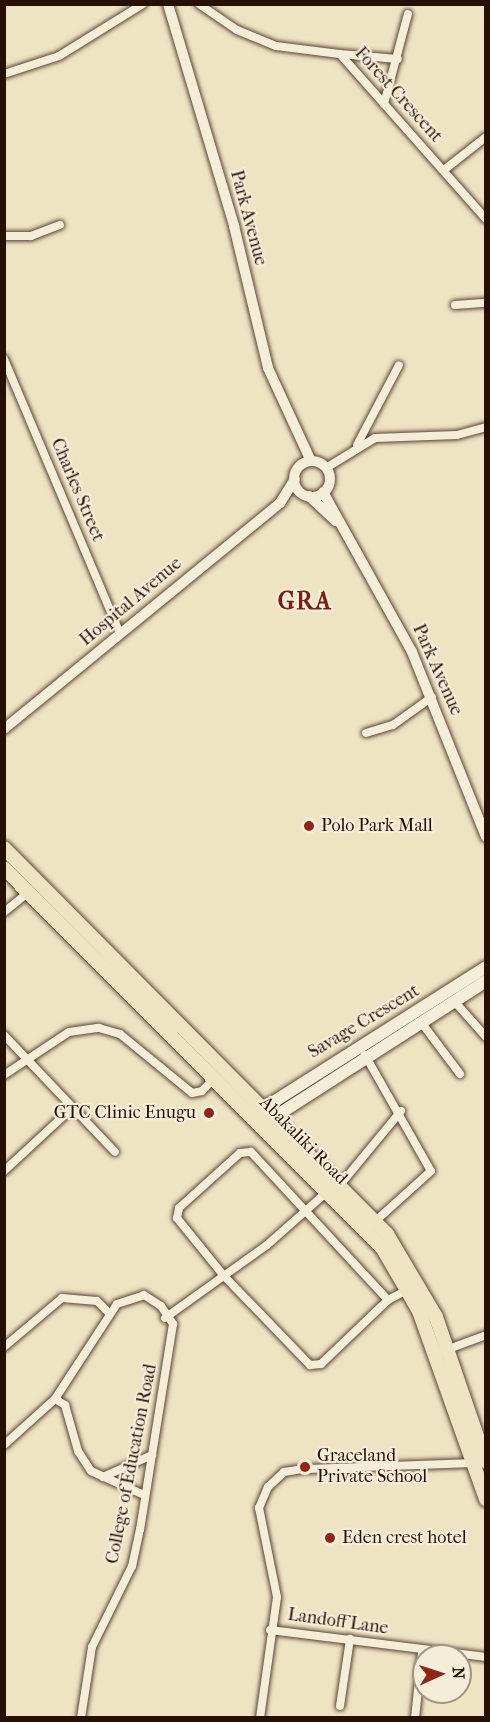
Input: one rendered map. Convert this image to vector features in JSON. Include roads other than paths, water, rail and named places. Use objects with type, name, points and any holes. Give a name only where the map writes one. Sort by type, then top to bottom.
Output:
[{"type":"main road","name":"Abakaliki Road","points":[[4,848],[66,919],[215,1077],[262,1117]]},
{"type":"main road","name":"Abakaliki Road","points":[[4,868],[29,892],[66,919],[371,1225],[420,1283],[482,1462],[486,1499]]},
{"type":"main road","name":"Savage Crescent","points":[[262,1117],[485,972]]},
{"type":"main road","name":"Savage Crescent","points":[[262,1117],[455,1002],[485,972]]},
{"type":"main road","name":"Abakaliki Road","points":[[371,1225],[409,1289],[442,1352]]},
{"type":"street","points":[[4,74],[59,56],[143,4]]},
{"type":"street","name":"Park Avenue","points":[[168,4],[234,226],[268,368],[306,463]]},
{"type":"street","name":"Forest Crescent","points":[[199,4],[237,30],[276,46],[340,54],[486,219]]},
{"type":"street","points":[[384,104],[408,14]]},
{"type":"street","points":[[340,54],[398,58]]},
{"type":"street","points":[[444,170],[486,137]]},
{"type":"street","points":[[4,236],[31,236],[60,225]]},
{"type":"street","points":[[455,304],[486,303]]},
{"type":"street","name":"Charles Street","points":[[4,359],[120,633]]},
{"type":"street","points":[[326,468],[357,445],[399,365]]},
{"type":"street","points":[[357,445],[486,427]]},
{"type":"street","points":[[280,503],[306,463],[326,468]]},
{"type":"street","points":[[280,503],[323,492],[330,480],[326,468]]},
{"type":"street","points":[[295,479],[307,496],[340,525]]},
{"type":"street","points":[[323,492],[340,525]]},
{"type":"street","name":"Hospital Avenue","points":[[4,729],[280,503]]},
{"type":"street","name":"Park Avenue","points":[[340,525],[385,597],[432,697],[486,837]]},
{"type":"street","points":[[366,733],[393,725],[432,697]]},
{"type":"street","points":[[4,912],[29,892]]},
{"type":"street","points":[[455,1002],[486,1037]]},
{"type":"street","points":[[421,1022],[460,1074]]},
{"type":"street","points":[[4,1075],[69,1032],[99,1028],[133,1043],[192,1093],[202,1092],[215,1077]]},
{"type":"street","points":[[4,1035],[115,1152]]},
{"type":"street","points":[[365,1054],[400,1111],[431,1171],[371,1225]]},
{"type":"street","points":[[4,1171],[72,1108]]},
{"type":"street","points":[[4,1445],[55,1399],[86,1359],[108,1312],[122,1301],[144,1295],[155,1300],[165,1318],[224,1276],[334,1188],[400,1111]]},
{"type":"street","points":[[388,1300],[304,1214],[246,1150],[179,1208],[177,1218],[224,1276],[274,1332],[316,1366],[388,1300],[409,1289]]},
{"type":"street","points":[[4,1347],[62,1298],[98,1301],[108,1312]]},
{"type":"street","name":"College of Education Road","points":[[81,1718],[92,1647],[132,1566],[172,1332],[165,1318]]},
{"type":"street","points":[[442,1352],[486,1335]]},
{"type":"street","name":"College of Education Road","points":[[55,1399],[65,1405],[84,1463],[103,1477],[152,1455]]},
{"type":"street","name":"Landoff Lane","points":[[412,1650],[350,1639],[270,1630],[276,1582],[259,1503],[287,1471],[482,1462]]},
{"type":"street","points":[[103,1477],[144,1495]]},
{"type":"street","points":[[260,1718],[270,1630]]},
{"type":"street","points":[[340,1706],[350,1639]]},
{"type":"place","name":"Polo Park Mall","points":[[309,826]]},
{"type":"place","name":"GTC Clinic Enugu","points":[[209,1113]]},
{"type":"place","name":"Graceland Private School","points":[[305,1467]]},
{"type":"place","name":"Eden crest hotel","points":[[330,1538]]},
{"type":"district","name":"GRA","points":[[305,602]]}]
